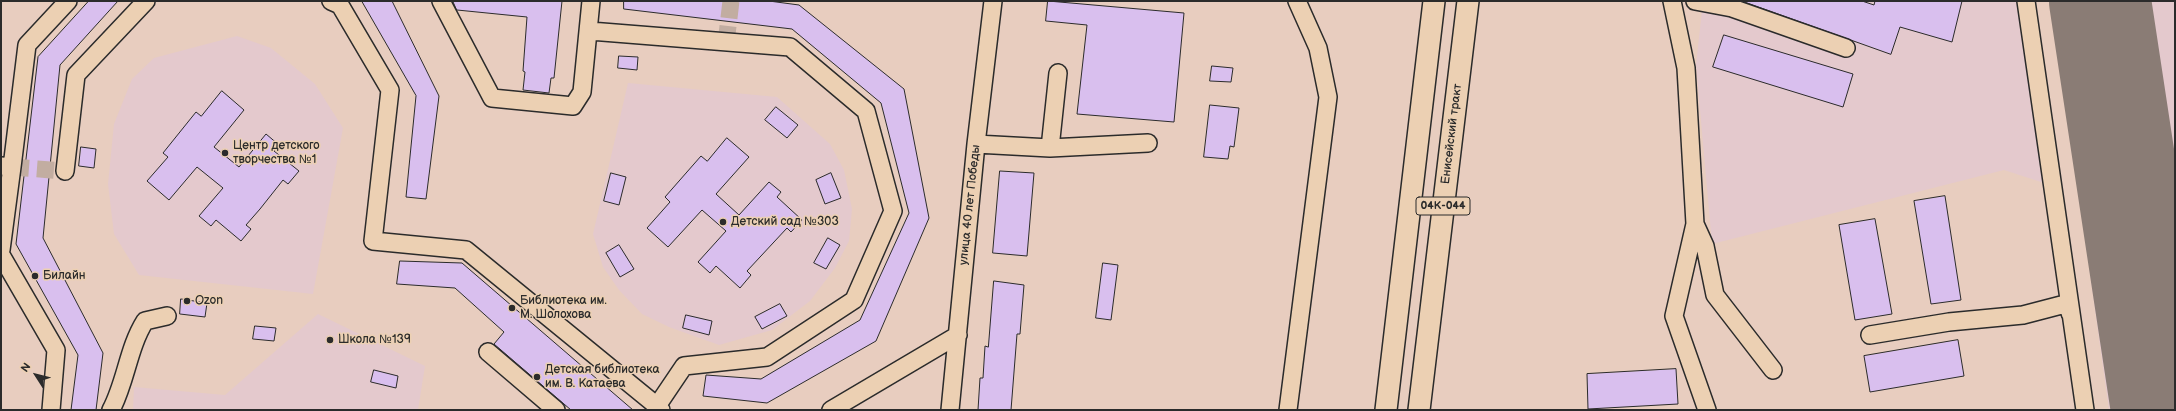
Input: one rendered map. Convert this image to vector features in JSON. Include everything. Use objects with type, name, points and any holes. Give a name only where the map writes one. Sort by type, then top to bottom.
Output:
[{"type":"main road","name":"04К-044","points":[[1386,410],[1434,1]]},
{"type":"main road","name":"Енисейский тракт","points":[[1419,410],[1468,1]]},
{"type":"street","points":[[1,250],[7,167],[27,45],[68,1]]},
{"type":"street","points":[[64,171],[76,75],[146,1]]},
{"type":"street","points":[[331,1],[340,5],[390,90],[373,241],[466,250],[659,408],[684,366],[767,357],[854,300],[893,211],[866,111],[790,47],[590,32]]},
{"type":"street","points":[[440,1],[492,98],[573,106],[582,92],[590,32],[591,1]]},
{"type":"street","name":"улица 40 лет Победы","points":[[950,410],[976,144],[993,1]]},
{"type":"street","points":[[1288,410],[1328,97],[1318,48],[1297,1]]},
{"type":"street","points":[[1672,1],[1686,68],[1695,224],[1674,316],[1707,410]]},
{"type":"street","points":[[1695,1],[1732,8],[1846,48]]},
{"type":"street","points":[[2026,1],[2069,303],[2082,408]]},
{"type":"street","points":[[1050,148],[1058,73]]},
{"type":"street","points":[[976,144],[1050,148],[1148,144]]},
{"type":"street","points":[[1695,224],[1705,246],[1715,295],[1773,370]]},
{"type":"street","points":[[1,255],[56,350],[51,410]]},
{"type":"street","points":[[1870,335],[1949,322],[2023,314],[2069,303]]},
{"type":"street","points":[[112,410],[118,397],[138,332],[145,321],[167,316]]},
{"type":"street","points":[[831,410],[958,335]]},
{"type":"street","points":[[488,352],[556,410]]},
{"type":"shaded area","points":[[1703,1],[2016,1],[2044,183],[2004,170],[1712,244],[1696,65]]},
{"type":"shaded area","points":[[2052,1],[2175,1],[2175,410],[2109,410]]},
{"type":"shaded area","name":"Центр детского творчества №1","points":[[237,36],[271,48],[315,84],[343,128],[313,294],[139,275],[114,234],[108,184],[114,124],[132,79],[154,58]]},
{"type":"shaded area","name":"Детский сад №303","points":[[628,83],[777,97],[830,144],[844,170],[852,209],[849,241],[835,268],[810,301],[772,330],[719,345],[669,327],[642,314],[619,290],[603,267],[593,234]]},
{"type":"shaded area","name":"Школа №139","points":[[318,314],[425,366],[418,410],[133,410],[134,387],[225,395]]},
{"type":"building","points":[[89,1],[118,1],[60,65],[43,238],[103,353],[96,410],[71,410],[78,355],[16,244],[38,57]]},
{"type":"building","points":[[362,1],[392,1],[439,96],[426,199],[406,197],[416,96]]},
{"type":"building","points":[[453,1],[562,1],[554,78],[551,78],[549,93],[523,90],[527,17],[457,10]]},
{"type":"building","points":[[624,1],[769,1],[799,5],[904,89],[929,218],[876,341],[767,403],[703,396],[706,375],[761,379],[860,320],[909,213],[881,103],[792,29],[624,9]]},
{"type":"building","points":[[1048,1],[1184,13],[1174,122],[1077,114],[1087,25],[1046,21]]},
{"type":"building","points":[[1742,1],[1862,1],[1874,5],[1875,1],[1962,1],[1952,42],[1900,27],[1891,54]]},
{"type":"building","points":[[1724,35],[1853,74],[1843,107],[1713,67]]},
{"type":"building","points":[[619,56],[638,57],[637,70],[618,68]]},
{"type":"building","points":[[1212,66],[1233,68],[1231,82],[1210,81]]},
{"type":"building","name":"Центр детского творчества №1","points":[[222,91],[244,110],[214,147],[239,167],[266,134],[279,145],[274,151],[299,171],[288,184],[283,180],[246,225],[251,229],[241,241],[216,220],[211,226],[199,216],[223,188],[197,167],[169,200],[147,181],[168,157],[163,153],[196,112],[201,116]]},
{"type":"building","points":[[1210,105],[1239,108],[1234,147],[1230,146],[1228,159],[1204,157]]},
{"type":"building","points":[[776,107],[798,125],[787,138],[765,120]]},
{"type":"building","points":[[727,138],[749,157],[716,194],[739,215],[769,182],[781,192],[777,197],[802,220],[791,232],[787,228],[747,271],[751,275],[740,288],[716,266],[710,273],[698,262],[726,231],[702,210],[668,247],[647,228],[670,202],[665,197],[701,156],[707,161]]},
{"type":"building","points":[[81,147],[96,149],[94,168],[79,166]]},
{"type":"building","points":[[1000,171],[1034,173],[1027,256],[993,253]]},
{"type":"building","points":[[611,173],[626,177],[619,205],[604,201]]},
{"type":"building","points":[[831,173],[841,198],[825,204],[816,180]]},
{"type":"building","points":[[1945,196],[1961,300],[1931,304],[1914,201]]},
{"type":"building","points":[[1875,219],[1892,314],[1855,320],[1839,225]]},
{"type":"building","points":[[828,238],[840,245],[826,269],[814,263]]},
{"type":"building","points":[[619,245],[634,269],[620,277],[606,253]]},
{"type":"building","points":[[400,261],[462,263],[633,410],[571,410],[494,344],[504,332],[455,288],[397,284]]},
{"type":"building","points":[[1103,263],[1118,265],[1111,320],[1096,318]]},
{"type":"building","points":[[994,281],[1024,285],[1020,334],[1017,334],[1011,410],[978,410],[980,378],[983,378],[985,346],[988,347]]},
{"type":"building","points":[[181,299],[207,303],[205,317],[180,314]]},
{"type":"building","points":[[780,304],[787,316],[762,329],[755,317]]},
{"type":"building","points":[[686,315],[712,321],[709,335],[683,328]]},
{"type":"building","points":[[255,326],[276,328],[274,341],[253,339]]},
{"type":"building","points":[[1958,340],[1964,376],[1870,392],[1864,356]]},
{"type":"building","points":[[1676,369],[1678,404],[1588,409],[1587,374]]},
{"type":"building","points":[[374,370],[398,376],[396,388],[371,382]]},
{"type":"runway","points":[[2100,1],[2162,410]]},
{"type":"tunnel","points":[[726,43],[731,1]]},
{"type":"tunnel","points":[[12,167],[65,171]]},
{"type":"place","name":"Центр детского творчества №1","points":[[225,153]]},
{"type":"place","name":"Детский сад №303","points":[[723,222]]},
{"type":"place","name":"Билайн","points":[[35,276]]},
{"type":"place","name":"Ozon","points":[[187,301]]},
{"type":"place","name":"Библиотека им. М. Шолохова","points":[[512,308]]},
{"type":"place","name":"Школа №139","points":[[330,340]]},
{"type":"place","name":"Детская библиотека им. В. Катаева","points":[[537,377]]}]
